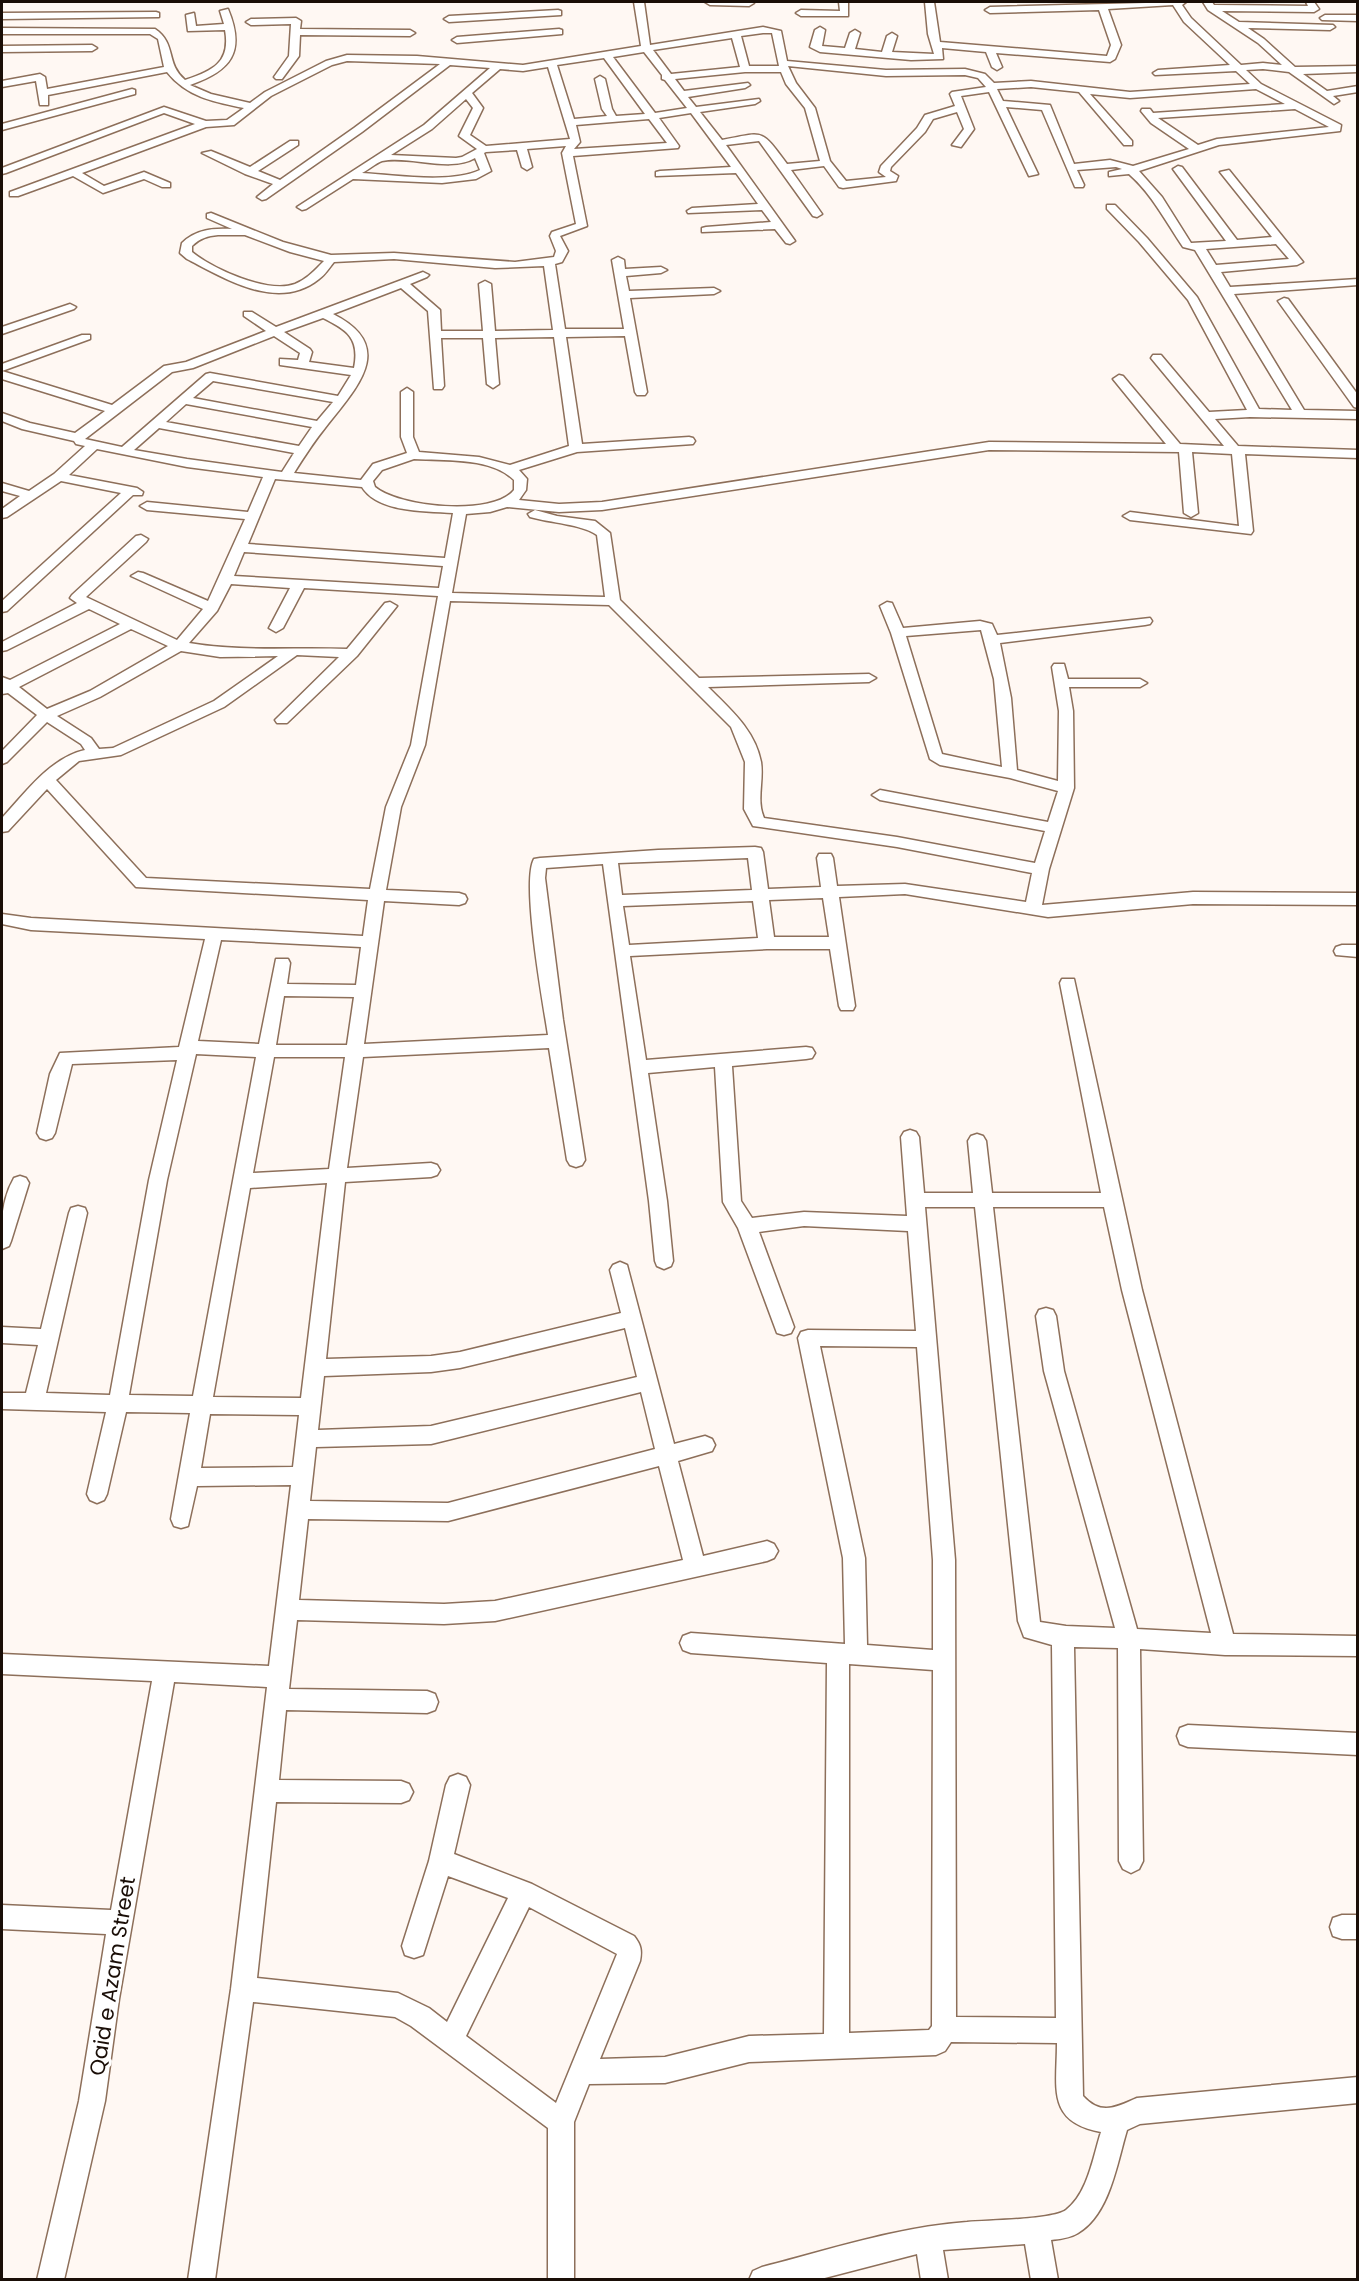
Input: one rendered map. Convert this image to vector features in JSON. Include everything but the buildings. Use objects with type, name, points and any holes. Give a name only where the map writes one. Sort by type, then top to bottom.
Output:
[{"type":"street","points":[[557,2],[559,43]]},
{"type":"street","points":[[639,2],[646,48],[665,77],[719,143],[790,241]]},
{"type":"street","points":[[710,2],[776,31],[783,66],[791,84],[810,108],[826,163],[843,184],[889,180],[893,176],[884,172],[886,166],[921,129],[929,117],[960,108]]},
{"type":"street","points":[[801,13],[845,14],[843,2]]},
{"type":"street","points":[[930,2],[936,45],[940,57],[950,72]]},
{"type":"street","points":[[1113,174],[1134,170],[1217,142],[1329,131],[1336,127],[1258,86],[1237,68],[1203,32],[1187,20],[1176,2]]},
{"type":"street","points":[[990,10],[1182,2]]},
{"type":"street","points":[[1209,5],[1314,9],[1310,2]]},
{"type":"street","points":[[1209,5],[1261,41],[1292,70],[1330,98],[1358,89]]},
{"type":"street","points":[[936,45],[1110,59],[1116,45],[1106,22],[1103,7]]},
{"type":"street","points":[[183,84],[204,77],[222,64],[232,47],[225,11]]},
{"type":"street","points":[[156,32],[2,30],[7,13],[158,12],[156,32],[162,39],[170,69],[183,84],[218,99],[252,106]]},
{"type":"street","points":[[449,19],[558,13]]},
{"type":"street","points":[[191,15],[191,29],[228,27]]},
{"type":"street","points":[[295,32],[358,45],[409,43],[448,62],[523,68],[646,48],[746,18]]},
{"type":"street","points":[[745,69],[746,18]]},
{"type":"street","points":[[1236,25],[1328,22],[1358,18]]},
{"type":"street","points":[[251,22],[296,21],[294,56],[279,77]]},
{"type":"street","points":[[820,30],[817,48],[886,55],[940,57]]},
{"type":"street","points":[[457,40],[559,32]]},
{"type":"street","points":[[849,51],[855,33]]},
{"type":"street","points":[[886,55],[892,36]]},
{"type":"street","points":[[14,194],[205,124],[230,123],[268,94],[329,63],[358,45],[409,43]]},
{"type":"street","points":[[2,49],[92,48]]},
{"type":"street","points":[[990,49],[997,67]]},
{"type":"street","points":[[567,153],[674,146],[607,55]]},
{"type":"street","points":[[262,197],[448,62]]},
{"type":"street","points":[[291,63],[329,63]]},
{"type":"street","points":[[552,64],[575,142]]},
{"type":"street","points":[[302,207],[428,127],[498,66]]},
{"type":"street","points":[[665,77],[783,66],[910,74],[950,72],[982,75],[991,87],[1033,174]]},
{"type":"street","points":[[1158,73],[1263,66],[1292,70],[1358,69]]},
{"type":"street","points":[[43,93],[170,69]]},
{"type":"street","points":[[2,84],[40,77],[44,107],[48,113]]},
{"type":"street","points":[[600,79],[607,109],[614,120]]},
{"type":"street","points":[[957,145],[969,129],[955,94],[991,87],[1031,84],[1135,95],[1258,86]]},
{"type":"street","points":[[680,95],[745,85]]},
{"type":"street","points":[[1082,90],[1128,143]]},
{"type":"street","points":[[2,127],[132,92]]},
{"type":"street","points":[[352,176],[447,179],[486,171],[481,151],[464,136],[478,108],[467,93]]},
{"type":"street","points":[[1135,95],[1150,116],[1196,149]]},
{"type":"street","points":[[570,122],[653,116],[755,101]]},
{"type":"street","points":[[999,104],[1046,107],[1079,185]]},
{"type":"street","points":[[1150,116],[1295,106]]},
{"type":"street","points":[[2,171],[160,111],[168,110],[205,124]]},
{"type":"street","points":[[1282,123],[1294,135]]},
{"type":"street","points":[[1246,127],[1257,138]]},
{"type":"street","points":[[719,143],[760,138],[817,214]]},
{"type":"street","points":[[211,216],[319,257],[331,259],[394,256],[498,266],[558,260],[561,255],[555,236],[557,232],[582,226],[567,153],[575,142]]},
{"type":"street","points":[[381,158],[465,160],[481,151],[575,142]]},
{"type":"street","points":[[249,172],[294,143]]},
{"type":"street","points":[[521,146],[527,167]]},
{"type":"street","points":[[207,153],[281,184]]},
{"type":"street","points":[[446,160],[447,179]]},
{"type":"street","points":[[783,168],[826,163]]},
{"type":"street","points":[[1070,167],[1118,164],[1134,170],[1165,210],[1187,245],[1199,248],[1279,240]]},
{"type":"street","points":[[1178,169],[1234,244]]},
{"type":"street","points":[[660,174],[739,170]]},
{"type":"street","points":[[74,172],[103,190],[144,175],[166,185]]},
{"type":"street","points":[[1213,269],[1297,262],[1225,172]]},
{"type":"street","points":[[692,211],[765,207]]},
{"type":"street","points":[[1111,207],[1143,240],[1192,299],[1255,413]]},
{"type":"street","points":[[706,230],[779,225]]},
{"type":"street","points":[[255,234],[220,231],[201,234],[186,245],[186,253],[249,285],[278,290],[300,287],[311,282],[331,259]]},
{"type":"street","points":[[1199,248],[1229,291],[1263,356],[1300,413]]},
{"type":"street","points":[[618,260],[641,392]]},
{"type":"street","points":[[549,261],[576,448]]},
{"type":"street","points":[[621,273],[661,270]]},
{"type":"street","points":[[79,438],[168,369],[189,365],[423,275]]},
{"type":"street","points":[[1229,291],[1358,282]]},
{"type":"street","points":[[402,283],[434,310],[438,386]]},
{"type":"street","points":[[485,284],[493,384]]},
{"type":"street","points":[[624,295],[714,291]]},
{"type":"street","points":[[1284,301],[1358,404]]},
{"type":"street","points":[[2,331],[70,307]]},
{"type":"street","points":[[285,477],[320,425],[342,400],[358,372],[363,355],[353,331],[322,313]]},
{"type":"street","points":[[248,314],[306,352],[302,364]]},
{"type":"street","points":[[435,335],[630,332]]},
{"type":"street","points":[[2,368],[86,337]]},
{"type":"street","points":[[1131,516],[1246,531],[1236,450],[1157,358]]},
{"type":"street","points":[[284,362],[358,372]]},
{"type":"street","points":[[2,375],[87,403],[114,409]]},
{"type":"street","points":[[125,451],[210,376],[342,400]]},
{"type":"street","points":[[1119,379],[1180,448],[1191,513]]},
{"type":"street","points":[[407,392],[407,437],[414,456]]},
{"type":"street","points":[[184,400],[320,425]]},
{"type":"street","points":[[1205,416],[1255,413],[1358,415]]},
{"type":"street","points":[[2,417],[26,426],[79,438],[80,441],[94,445],[210,467],[270,476],[367,484]]},
{"type":"street","points":[[156,424],[303,451]]},
{"type":"street","points":[[510,469],[576,448],[689,441]]},
{"type":"street","points":[[2,514],[59,477],[94,445]]},
{"type":"street","points":[[505,503],[520,506],[602,506],[967,447],[1180,448],[1358,454]]},
{"type":"street","points":[[414,456],[494,462],[510,469],[521,480],[520,489],[515,497],[505,503],[476,510],[394,503],[381,499],[372,492],[367,484],[368,476],[375,468],[399,457],[414,456]]},
{"type":"street","points":[[2,759],[46,715],[95,694],[179,646],[212,608],[240,549],[270,476]]},
{"type":"street","points":[[59,477],[130,491],[149,500],[254,516]]},
{"type":"street","points":[[2,488],[30,495]]},
{"type":"street","points":[[2,608],[130,491]]},
{"type":"street","points":[[520,506],[540,517],[590,524],[603,533],[613,602],[738,725],[747,742],[753,762],[752,808],[758,822],[897,842],[1041,868]]},
{"type":"street","points":[[201,2280],[243,1989],[336,1176],[353,1051],[377,895],[398,790],[409,770],[418,745],[460,508]]},
{"type":"street","points":[[141,539],[77,598],[179,646],[220,653],[294,651],[352,653]]},
{"type":"street","points":[[240,549],[451,561]]},
{"type":"street","points":[[138,576],[212,608]]},
{"type":"street","points":[[226,580],[613,602]]},
{"type":"street","points":[[276,628],[299,584]]},
{"type":"street","points":[[2,647],[87,604]]},
{"type":"street","points":[[282,720],[313,694],[352,653],[390,606]]},
{"type":"street","points":[[887,606],[898,633],[935,756],[940,760],[1066,788]]},
{"type":"street","points":[[992,640],[1145,621]]},
{"type":"street","points":[[94,752],[86,741],[4,685],[130,624]]},
{"type":"street","points":[[898,633],[980,625],[987,627],[992,640],[1006,718],[1010,774]]},
{"type":"street","points":[[2,827],[71,758],[94,752],[107,754],[116,752],[219,704],[294,651]]},
{"type":"street","points":[[1033,910],[1041,868],[1066,788],[1066,711],[1060,675],[1140,683]]},
{"type":"street","points":[[694,683],[869,678]]},
{"type":"street","points":[[48,781],[142,883],[459,899]]},
{"type":"street","points":[[880,795],[1054,828]]},
{"type":"street","points":[[576,1160],[555,1041],[537,869],[540,863],[755,852],[767,943]]},
{"type":"street","points":[[610,858],[614,901],[658,1201],[664,1261]]},
{"type":"street","points":[[825,858],[847,1006]]},
{"type":"street","points":[[614,901],[905,889],[1048,911],[1193,898],[1358,899]]},
{"type":"street","points":[[2,919],[31,924],[370,942]]},
{"type":"street","points":[[98,1494],[118,1403],[158,1180],[214,935]]},
{"type":"street","points":[[621,951],[767,943],[838,943]]},
{"type":"street","points":[[182,1519],[264,1051],[282,963]]},
{"type":"street","points":[[1068,983],[1094,1119],[1132,1290],[1225,1645]]},
{"type":"street","points":[[277,990],[363,991]]},
{"type":"street","points":[[46,1132],[59,1074],[66,1058],[187,1050],[353,1051],[555,1041]]},
{"type":"street","points":[[638,1066],[806,1053]]},
{"type":"street","points":[[723,1059],[732,1202],[747,1226],[784,1327]]},
{"type":"street","points":[[582,2072],[665,2070],[749,2049],[936,2042],[944,2029],[944,1560],[910,1137]]},
{"type":"street","points":[[977,1141],[1029,1621],[1032,1630],[1063,1635],[1225,1645],[1358,1646]]},
{"type":"street","points":[[242,1181],[431,1170]]},
{"type":"street","points":[[2,1241],[20,1183]]},
{"type":"street","points":[[915,1200],[1112,1200]]},
{"type":"street","points":[[34,1402],[78,1213]]},
{"type":"street","points":[[747,1226],[804,1219],[917,1224]]},
{"type":"street","points":[[620,1269],[695,1567]]},
{"type":"street","points":[[1046,1316],[1054,1371],[1129,1639],[1131,1861]]},
{"type":"street","points":[[314,1368],[431,1364],[460,1360],[632,1318]]},
{"type":"street","points":[[2,1335],[50,1337]]},
{"type":"street","points":[[836,2046],[847,1655],[854,1558],[808,1338],[926,1339]]},
{"type":"street","points":[[306,1439],[431,1435],[460,1430],[649,1382]]},
{"type":"street","points":[[2,1401],[310,1407]]},
{"type":"street","points":[[298,1510],[448,1512],[705,1445]]},
{"type":"street","points":[[189,1477],[302,1476]]},
{"type":"street","points":[[287,1610],[444,1614],[495,1611],[767,1551]]},
{"type":"street","points":[[1063,1635],[1070,2100],[1084,2116],[1117,2122],[1137,2111],[1358,2090]]},
{"type":"street","points":[[691,1643],[945,1661]]},
{"type":"street","points":[[2,1664],[165,1670],[278,1688],[427,1702]]},
{"type":"street","name":"Qaid e Azam Street","points":[[50,2280],[92,2101],[120,1923],[165,1670]]},
{"type":"street","points":[[1188,1736],[1358,1744]]},
{"type":"street","points":[[414,1946],[441,1861],[458,1785]]},
{"type":"street","points":[[266,1791],[401,1792]]},
{"type":"street","points":[[441,1861],[524,1892],[625,1945],[630,1951],[628,1961],[561,2122],[561,2280]]},
{"type":"street","points":[[451,2040],[524,1892]]},
{"type":"street","points":[[2,1917],[120,1923]]},
{"type":"street","points":[[243,1989],[398,2005],[451,2040],[561,2122]]},
{"type":"street","points":[[944,2029],[1069,2031]]},
{"type":"street","points":[[762,2280],[928,2238],[1036,2230],[1069,2224],[1082,2213],[1093,2196],[1117,2122]]},
{"type":"street","points":[[1036,2230],[1045,2280]]},
{"type":"street","points":[[928,2238],[935,2280]]}]
